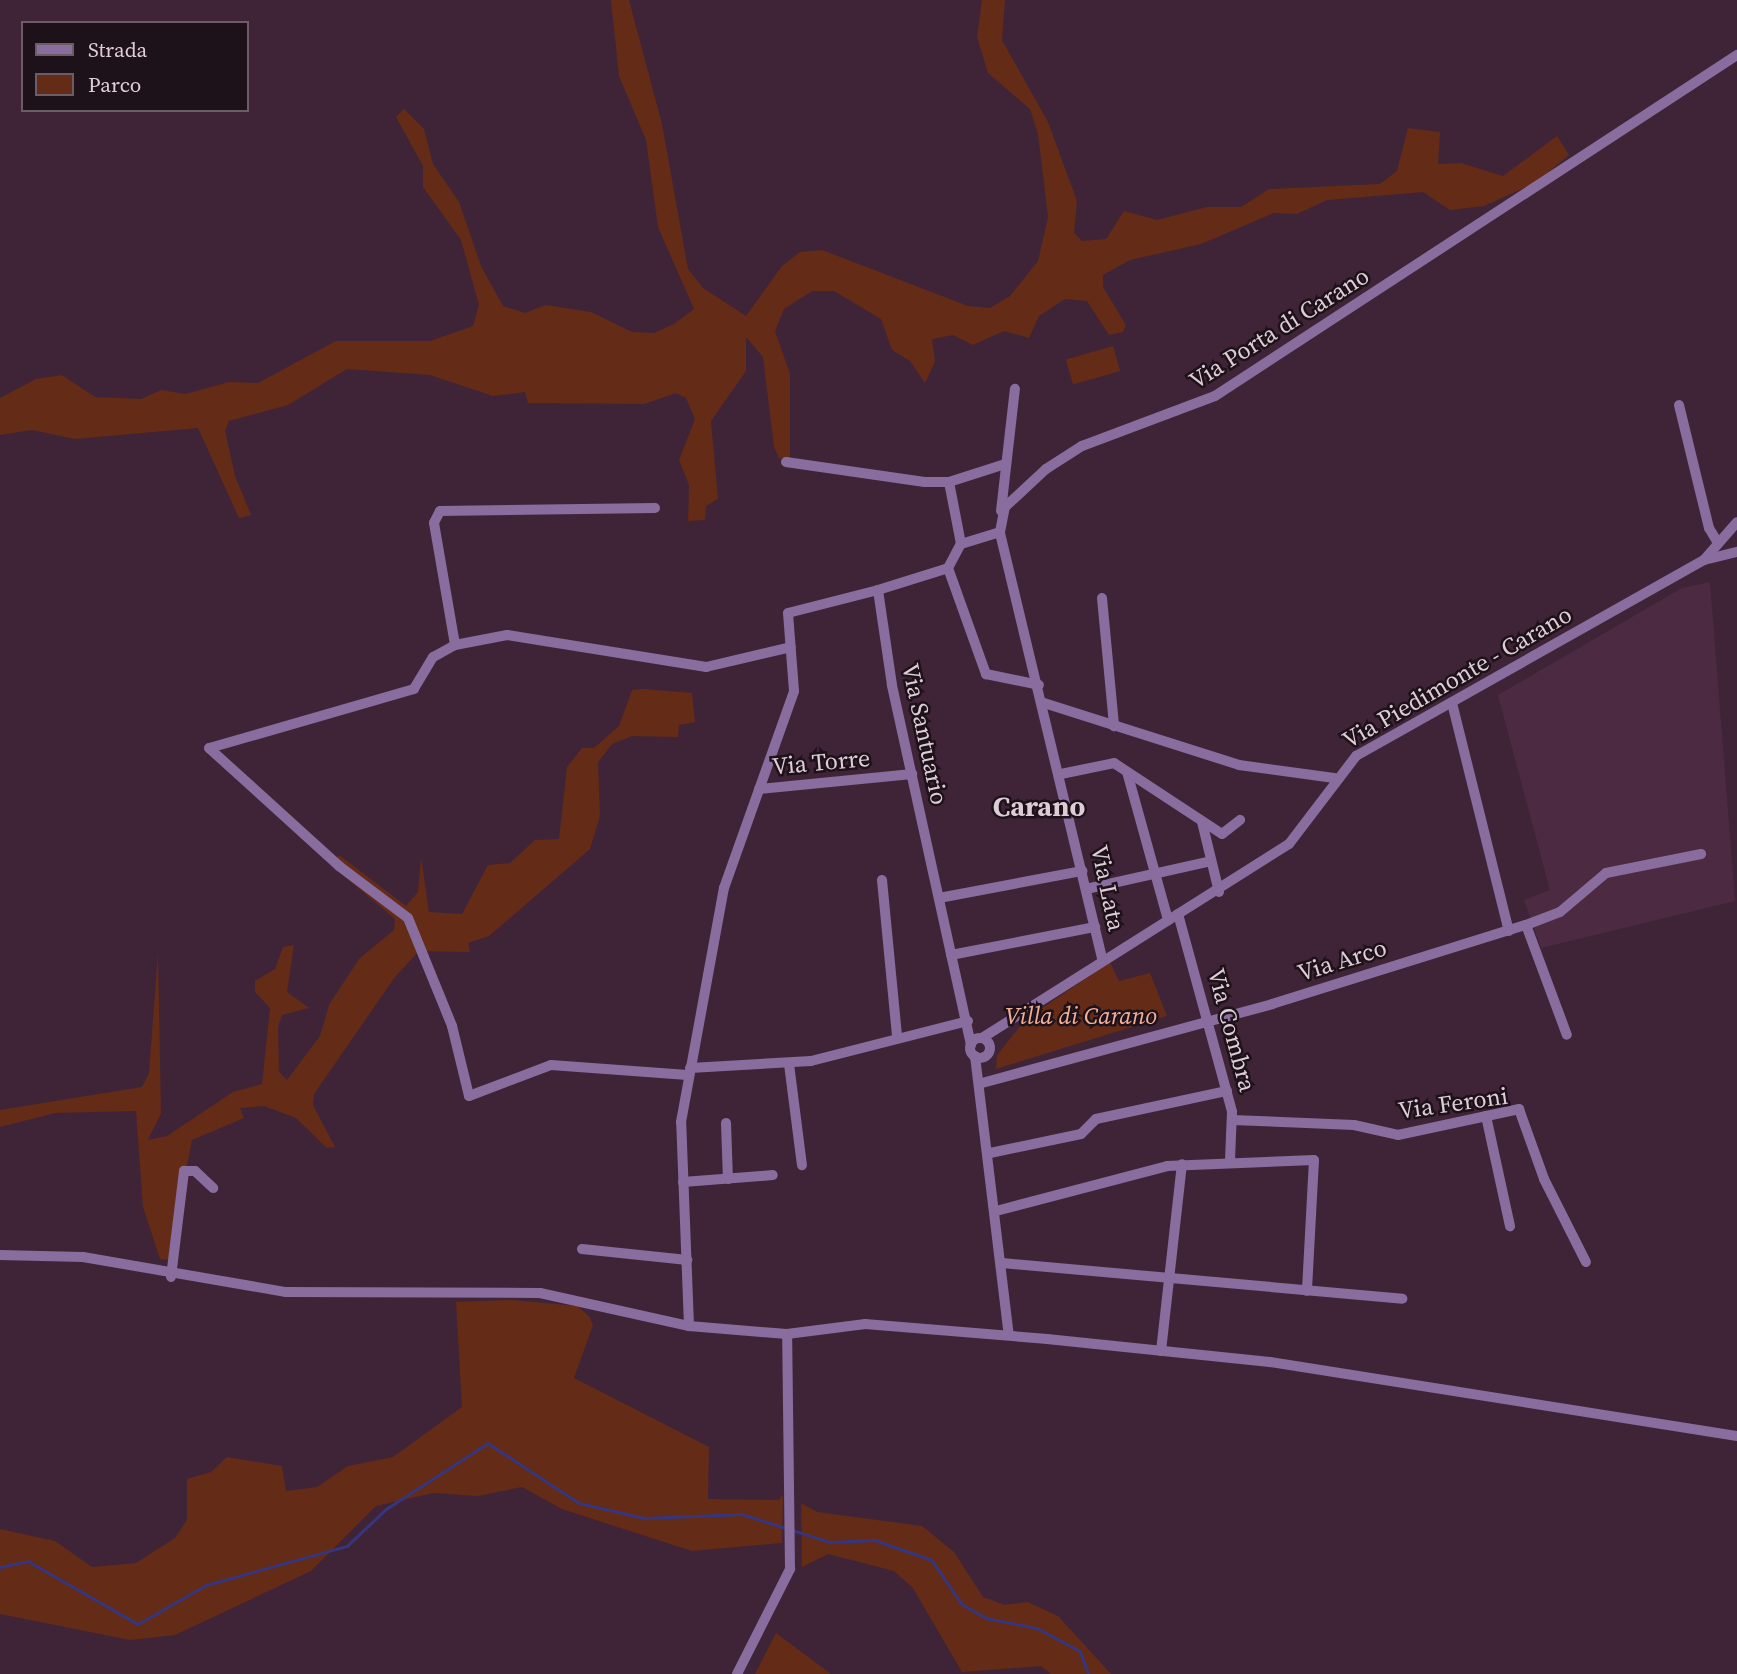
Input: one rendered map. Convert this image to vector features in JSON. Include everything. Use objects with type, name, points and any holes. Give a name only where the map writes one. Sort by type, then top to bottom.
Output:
[{"type":"street","name":"Via Porta di Carano","points":[[1001,519],[1046,469],[1082,446],[1214,396],[1737,55]]},
{"type":"street","points":[[1015,389],[1005,464],[1000,532],[1044,703],[1239,765],[1334,778]]},
{"type":"street","points":[[1679,405],[1709,528],[1718,543]]},
{"type":"street","points":[[786,462],[949,482],[1005,464]]},
{"type":"street","points":[[878,590],[948,568],[961,544],[949,482]]},
{"type":"street","points":[[455,645],[448,633],[436,513],[655,509]]},
{"type":"street","name":"Via Piedimonte - Carano","points":[[977,1041],[1102,958],[1219,892],[1289,844],[1334,778],[1356,756],[1704,560],[1737,522]]},
{"type":"street","points":[[961,544],[1000,532]]},
{"type":"street","points":[[1704,560],[1737,552]]},
{"type":"street","points":[[948,568],[986,674],[1039,685]]},
{"type":"street","name":"Via Torre","points":[[878,590],[788,612],[794,691],[759,789],[912,774]]},
{"type":"street","name":"Via Santuario","points":[[878,590],[912,774],[951,955],[969,1022],[977,1041]]},
{"type":"street","points":[[1102,598],[1114,726]]},
{"type":"street","points":[[791,647],[706,667],[507,635],[455,645],[433,657],[408,694],[209,748],[326,855],[408,918],[452,1026],[469,1096],[551,1065],[689,1072],[789,1063],[969,1022]]},
{"type":"street","name":"Via Lata","points":[[1044,703],[1102,958]]},
{"type":"street","points":[[1452,703],[1509,931]]},
{"type":"street","points":[[1061,774],[1102,762],[1127,772],[1222,834],[1240,820]]},
{"type":"street","points":[[1127,772],[1168,920]]},
{"type":"street","points":[[690,1326],[681,1122],[724,888],[759,789]]},
{"type":"street","points":[[1202,822],[1219,892]]},
{"type":"street","name":"Via Arco","points":[[982,1080],[1206,1020],[1509,931],[1560,912],[1606,873],[1701,854]]},
{"type":"street","points":[[1086,889],[1211,861]]},
{"type":"street","points":[[939,898],[1082,871]]},
{"type":"street","points":[[882,880],[897,1037]]},
{"type":"street","name":"Via Combra","points":[[1178,914],[1227,1091],[1232,1120],[1230,1159]]},
{"type":"street","points":[[1526,925],[1567,1035]]},
{"type":"street","points":[[951,955],[1095,927]]},
{"type":"street","name":"Via Piedimonte - Carano","points":[[980,1056],[1005,1024]]},
{"type":"street","points":[[977,1041],[990,1046]]},
{"type":"street","points":[[977,1041],[1009,1335]]},
{"type":"street","points":[[789,1063],[802,1165]]},
{"type":"street","points":[[989,1153],[1081,1133],[1096,1119],[1227,1091]]},
{"type":"street","name":"Via Feroni","points":[[1232,1120],[1354,1125],[1398,1135],[1519,1109],[1544,1179],[1586,1262]]},
{"type":"street","points":[[1486,1116],[1510,1226]]},
{"type":"street","points":[[726,1123],[728,1179]]},
{"type":"street","points":[[996,1211],[1182,1164],[1230,1159],[1314,1160],[1307,1291]]},
{"type":"street","points":[[1161,1351],[1167,1278],[1182,1164]]},
{"type":"street","points":[[171,1277],[184,1171],[195,1171],[213,1188]]},
{"type":"street","points":[[684,1182],[773,1175]]},
{"type":"street","points":[[582,1250],[687,1260]]},
{"type":"street","points":[[0,1255],[83,1257],[171,1277],[286,1292],[540,1293],[690,1326],[787,1334],[865,1324],[1009,1335],[1161,1351],[1737,1436]]},
{"type":"street","points":[[1002,1264],[1402,1299]]},
{"type":"street","points":[[737,1674],[790,1569],[787,1334]]},
{"type":"shaded area","points":[[1710,582],[1735,901],[1541,948],[1524,900],[1550,890],[1498,695],[1682,588]]},
{"type":"green space","points":[[611,0],[629,0],[662,124],[688,269],[703,288],[746,316],[782,266],[800,252],[822,250],[968,306],[990,308],[1010,296],[1038,261],[1048,217],[1038,134],[1030,109],[988,73],[977,37],[982,0],[1005,0],[1002,40],[1048,122],[1077,201],[1074,233],[1082,241],[1106,239],[1124,211],[1157,220],[1207,207],[1241,207],[1269,189],[1380,184],[1397,171],[1408,128],[1440,132],[1438,164],[1461,163],[1503,176],[1557,136],[1569,155],[1535,183],[1484,206],[1450,210],[1423,192],[1327,200],[1297,214],[1274,213],[1201,244],[1130,260],[1103,275],[1103,287],[1126,325],[1123,332],[1109,335],[1087,301],[1065,299],[1039,316],[1029,338],[1004,331],[973,345],[953,335],[932,339],[935,362],[925,383],[910,361],[892,350],[881,319],[834,291],[812,291],[784,309],[775,331],[790,374],[790,459],[779,458],[774,447],[763,357],[746,337],[746,371],[711,421],[718,499],[706,506],[705,520],[688,521],[689,485],[679,460],[695,419],[686,398],[676,393],[644,404],[528,403],[525,392],[493,396],[430,375],[347,369],[288,405],[229,421],[225,431],[235,476],[251,515],[239,518],[198,428],[75,439],[32,430],[0,435],[0,398],[36,379],[62,375],[95,397],[141,399],[161,390],[185,394],[229,382],[258,383],[336,341],[430,341],[473,326],[479,305],[461,240],[423,187],[423,166],[396,117],[404,109],[424,129],[433,164],[459,202],[481,266],[503,306],[525,313],[546,305],[591,312],[632,332],[654,333],[674,324],[694,309],[658,227],[646,140],[619,76]]},
{"type":"green space","points":[[1113,346],[1120,371],[1073,384],[1066,360]]},
{"type":"green space","points":[[632,690],[692,693],[695,722],[679,725],[678,737],[632,736],[612,744],[598,762],[600,816],[590,849],[489,936],[468,943],[470,952],[419,951],[395,977],[314,1094],[313,1105],[335,1147],[327,1148],[296,1118],[264,1106],[240,1108],[244,1118],[192,1140],[168,1260],[160,1259],[143,1207],[136,1111],[55,1113],[0,1127],[0,1110],[142,1087],[149,1073],[158,953],[161,1113],[148,1140],[167,1136],[233,1092],[262,1084],[270,1008],[255,992],[255,981],[275,969],[283,947],[294,945],[287,992],[309,1008],[282,1015],[278,1027],[279,1072],[287,1080],[320,1036],[329,1005],[359,959],[394,930],[395,919],[330,864],[339,855],[406,906],[418,892],[421,857],[429,912],[462,914],[488,865],[510,863],[535,840],[559,839],[567,767],[582,748],[594,748],[619,726]]},
{"type":"green space","name":"Villa di Carano","points":[[1110,962],[1119,981],[1150,973],[1167,1016],[996,1069],[997,1055],[1026,1019]]},
{"type":"green space","points":[[513,1300],[577,1306],[589,1316],[593,1325],[574,1378],[709,1447],[708,1499],[779,1500],[783,1495],[782,1543],[692,1551],[562,1509],[522,1487],[478,1496],[433,1493],[376,1506],[311,1571],[175,1635],[130,1640],[0,1614],[0,1529],[55,1541],[92,1567],[136,1563],[175,1538],[187,1520],[187,1479],[211,1472],[227,1457],[282,1466],[286,1491],[317,1487],[348,1466],[393,1457],[462,1407],[456,1302]]},
{"type":"green space","points":[[801,1503],[817,1512],[922,1526],[954,1552],[983,1597],[1005,1605],[1028,1602],[1058,1616],[1111,1674],[1051,1674],[1041,1666],[962,1672],[913,1588],[894,1571],[828,1554],[802,1567]]},
{"type":"green space","points":[[776,1633],[831,1674],[755,1674]]},
{"type":"waterway","points":[[0,1567],[28,1561],[138,1624],[206,1585],[347,1546],[386,1509],[488,1443],[579,1503],[645,1518],[742,1514],[830,1542],[875,1540],[932,1560],[962,1604],[986,1618],[1037,1628],[1080,1651],[1089,1674]]},
{"type":"district","name":"Carano","points":[[1039,806]]}]
